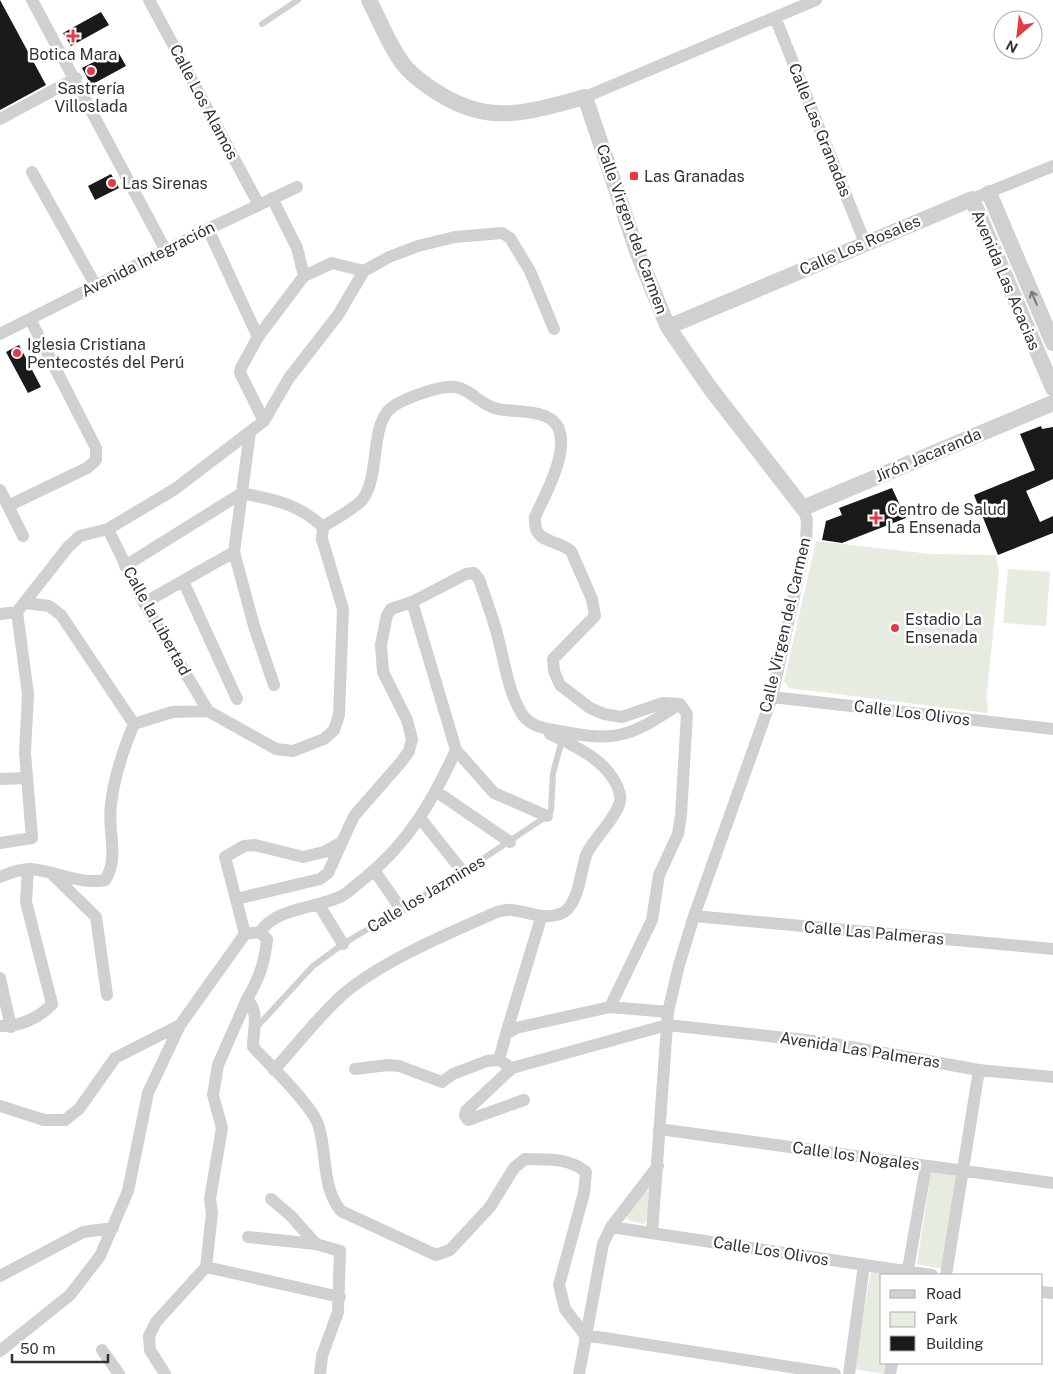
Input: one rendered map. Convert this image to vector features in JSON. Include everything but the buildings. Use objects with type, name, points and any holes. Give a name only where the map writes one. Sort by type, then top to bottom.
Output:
[{"type":"street","points":[[32,0],[76,78],[166,251]]},
{"type":"street","name":"Calle Los Alamos","points":[[149,0],[259,204]]},
{"type":"street","points":[[369,0],[400,59],[423,83],[451,102],[480,113],[511,114],[584,97],[816,0]]},
{"type":"street","name":"Calle Las Granadas","points":[[775,17],[865,243]]},
{"type":"street","points":[[0,119],[76,78]]},
{"type":"street","name":"Calle Virgen del Carmen","points":[[584,97],[638,254],[668,327],[710,388],[803,508],[807,520],[806,542],[772,696],[694,916],[679,966],[667,1019],[652,1233]]},
{"type":"street","name":"Calle Los Rosales","points":[[668,327],[1053,166]]},
{"type":"street","points":[[32,172],[96,286]]},
{"type":"street","name":"Avenida Integración","points":[[0,334],[208,229],[298,187]]},
{"type":"street","name":"Avenida Las Acacias","points":[[989,193],[1053,343]]},
{"type":"street","points":[[272,198],[297,248],[304,276]]},
{"type":"street","name":"Avenida Las Acacias","points":[[972,199],[1053,388]]},
{"type":"street","points":[[208,229],[258,337]]},
{"type":"street","points":[[0,844],[32,838],[25,753],[28,694],[22,608],[68,547],[80,536],[108,529],[175,489],[264,421],[288,378],[338,315],[364,272],[389,257],[418,246],[455,237],[502,233],[510,238],[530,271],[554,329]]},
{"type":"street","points":[[264,421],[240,371],[258,337],[304,276],[332,263],[364,272]]},
{"type":"street","points":[[8,506],[87,468],[96,460],[96,448],[30,319]]},
{"type":"street","points":[[0,876],[28,869],[50,872],[92,883],[105,880],[112,869],[110,807],[119,758],[134,724],[172,712],[208,711],[276,748],[293,751],[324,739],[334,730],[339,715],[343,609],[322,538],[323,528],[362,500],[371,481],[380,430],[388,411],[423,391],[455,386],[490,407],[548,417],[558,427],[561,441],[560,456],[535,517],[534,525],[540,537],[571,550],[592,599],[595,616],[553,659],[554,671],[560,686],[590,708],[604,714],[622,717],[662,703],[680,704]]},
{"type":"street","name":"Jirón Jacaranda","points":[[803,508],[1053,403]]},
{"type":"street","points":[[250,432],[234,552],[254,626],[274,685]]},
{"type":"street","points":[[0,490],[23,536]]},
{"type":"street","points":[[126,566],[242,493],[288,503],[310,515],[323,528]]},
{"type":"street","name":"Calle la Libertad","points":[[108,529],[144,603],[208,711]]},
{"type":"street","points":[[144,603],[234,552]]},
{"type":"street","points":[[236,899],[320,879],[328,872],[354,816],[409,751],[412,739],[407,720],[383,672],[381,645],[387,615],[391,609],[412,602],[466,574],[474,573],[479,579],[496,629],[513,695],[522,715],[535,726],[597,760],[615,781],[621,803],[586,854],[578,889],[569,908],[562,914],[541,918],[511,910],[497,912],[386,967],[335,1001],[274,1070]]},
{"type":"street","points":[[182,582],[237,698]]},
{"type":"street","points":[[412,602],[456,750],[494,793],[546,816]]},
{"type":"street","points":[[0,614],[22,608],[49,606],[61,615],[134,724]]},
{"type":"street","name":"Calle Los Olivos","points":[[772,696],[1053,729]]},
{"type":"street","points":[[535,726],[586,736],[616,736],[635,731],[680,704]]},
{"type":"street","points":[[610,1007],[652,920],[659,875],[678,834],[681,815],[687,714],[680,704]]},
{"type":"street","points":[[0,1351],[70,1295],[92,1269],[113,1228],[133,1172],[144,1104],[180,1026],[245,934],[260,932],[274,917],[319,905],[344,895],[374,870],[391,855],[420,818],[437,792],[456,750]]},
{"type":"street","points":[[0,778],[27,778]]},
{"type":"street","points":[[437,792],[510,842]]},
{"type":"street","points":[[420,818],[463,872]]},
{"type":"street","points":[[245,934],[225,857],[244,846],[255,844],[303,857],[324,852],[342,842]]},
{"type":"street","points":[[0,978],[6,1026],[45,1013],[52,1004],[26,902],[28,869]]},
{"type":"street","points":[[374,870],[401,909]]},
{"type":"street","points":[[50,872],[96,917],[107,995]]},
{"type":"street","points":[[319,905],[343,944]]},
{"type":"street","name":"Calle Las Palmeras","points":[[694,916],[1053,949]]},
{"type":"street","points":[[499,1060],[541,918]]},
{"type":"street","points":[[165,1374],[150,1350],[149,1336],[156,1322],[206,1267],[212,1213],[210,1199],[222,1128],[214,1095],[218,1064],[266,958],[267,939],[260,932]]},
{"type":"street","points":[[247,999],[254,1007],[256,1017],[253,1047],[300,1098],[319,1125],[332,1201],[340,1212],[436,1255],[450,1250],[490,1207],[514,1168],[525,1159],[564,1160],[576,1164],[586,1172],[584,1193],[559,1285],[565,1309],[585,1335],[835,1374]]},
{"type":"street","name":"Avenida Las Palmeras","points":[[506,1034],[516,1028],[610,1007],[667,1019],[823,1042],[979,1070],[1053,1077]]},
{"type":"street","points":[[524,1100],[468,1120],[465,1116],[466,1111],[512,1068],[667,1019]]},
{"type":"street","points":[[0,1106],[44,1120],[65,1120],[79,1109],[115,1058],[180,1026]]},
{"type":"street","points":[[355,1068],[399,1066],[442,1082],[453,1074],[487,1061],[499,1060],[512,1068]]},
{"type":"street","points":[[946,1274],[979,1070]]},
{"type":"street","name":"Calle los Nogales","points":[[659,1129],[1053,1183]]},
{"type":"street","points":[[579,1374],[603,1244],[611,1227],[658,1166]]},
{"type":"street","points":[[908,1273],[926,1166]]},
{"type":"street","points":[[271,1199],[291,1216],[316,1244]]},
{"type":"street","name":"Calle Los Olivos","points":[[611,1227],[908,1273]]},
{"type":"street","points":[[0,1276],[82,1232],[113,1228]]},
{"type":"street","points":[[248,1237],[316,1244],[340,1251],[338,1312],[322,1356],[320,1374]]},
{"type":"street","points":[[849,1374],[864,1265]]},
{"type":"street","points":[[206,1267],[340,1296]]},
{"type":"street","points":[[102,1350],[119,1374]]},
{"type":"lane","points":[[262,24],[298,0]]},
{"type":"lane","points":[[546,816],[551,811],[553,773],[562,740]]},
{"type":"lane","name":"Calle los Jazmines","points":[[253,1032],[313,966],[343,944],[510,842],[546,816]]},
{"type":"green space","name":"Estadio La Ensenada","points":[[816,541],[931,554],[996,555],[999,574],[986,702],[988,703],[987,713],[789,688],[784,681]]},
{"type":"green space","points":[[1008,569],[1050,572],[1046,626],[1003,623]]},
{"type":"green space","points":[[931,1172],[957,1176],[942,1269],[917,1264]]},
{"type":"green space","points":[[650,1187],[647,1220],[644,1224],[628,1220],[627,1215]]},
{"type":"green space","points":[[871,1271],[890,1274],[880,1274],[880,1364],[886,1364],[884,1374],[853,1369]]},
{"type":"place","name":"Botica Mara","points":[[73,36]]},
{"type":"place","name":"Sastrería Villoslada","points":[[91,71]]},
{"type":"place","name":"Las Granadas","points":[[634,176]]},
{"type":"place","name":"Las Sirenas","points":[[112,183]]},
{"type":"place","name":"Iglesia Cristiana Pentecostés del Perú","points":[[17,353]]},
{"type":"place","name":"Centro de Salud La Ensenada","points":[[876,518]]},
{"type":"place","name":"Estadio La Ensenada","points":[[895,628]]}]
